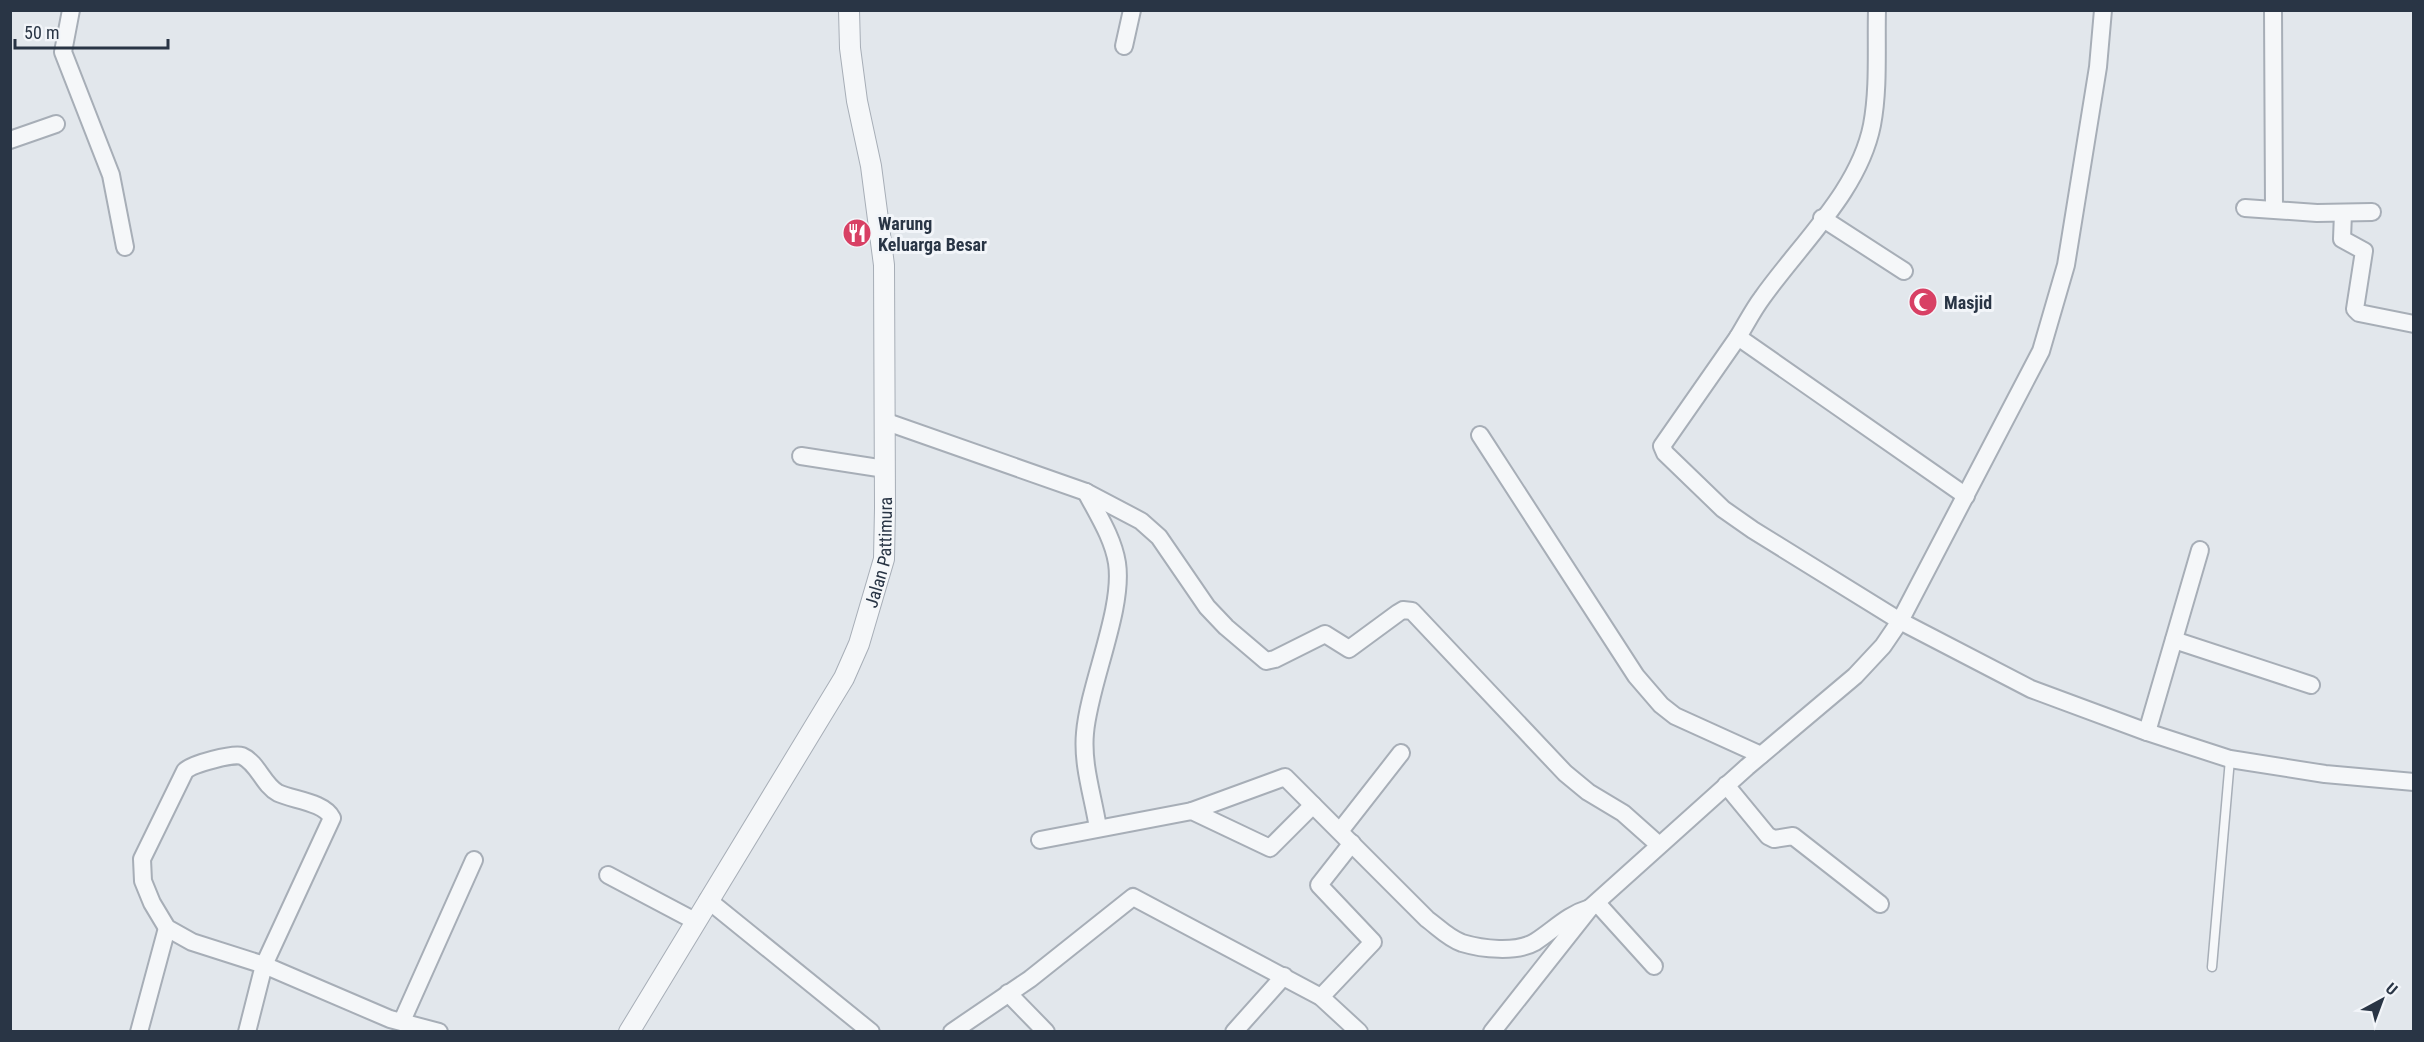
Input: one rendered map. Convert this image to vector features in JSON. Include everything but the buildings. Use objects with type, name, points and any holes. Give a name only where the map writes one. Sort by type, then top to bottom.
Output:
[{"type":"street","points":[[71,10],[63,52],[111,175],[125,247]]},
{"type":"street","name":"Jalan Pattimura","points":[[629,1032],[844,678],[859,644],[884,559],[884,265],[871,166],[856,101],[850,48],[849,10]]},
{"type":"street","points":[[1124,46],[1132,10]]},
{"type":"street","points":[[1877,10],[1872,125],[1863,154],[1822,218],[1761,298],[1738,337],[1664,440],[1662,446],[1665,453],[1738,520],[1900,621],[2031,689],[2147,732],[2230,759],[2325,774],[2414,782]]},
{"type":"street","points":[[1494,1031],[1593,905],[1761,755],[1855,676],[1883,646],[1900,621],[2040,351],[2063,274],[2098,67],[2103,10]]},
{"type":"street","points":[[2273,10],[2274,209]]},
{"type":"street","points":[[10,140],[56,124]]},
{"type":"street","points":[[2245,208],[2343,213],[2372,212]]},
{"type":"street","points":[[2343,213],[2342,239],[2364,251],[2355,309],[2366,315],[2414,324]]},
{"type":"street","points":[[1822,218],[1904,272]]},
{"type":"street","points":[[1738,337],[1966,496]]},
{"type":"street","points":[[884,421],[1086,492],[1150,528],[1207,607],[1226,627],[1266,661],[1275,659],[1325,634],[1342,647],[1349,648],[1403,610],[1412,611],[1565,773],[1588,792],[1623,813],[1659,845]]},
{"type":"street","points":[[1480,435],[1636,676],[1661,705],[1688,723],[1761,755]]},
{"type":"street","points":[[801,456],[885,470]]},
{"type":"street","points":[[1086,492],[1109,537],[1117,564],[1116,595],[1085,735],[1086,768],[1097,820]]},
{"type":"street","points":[[2147,732],[2200,550]]},
{"type":"street","points":[[2174,640],[2310,685]]},
{"type":"street","points":[[1340,831],[1401,753]]},
{"type":"street","points":[[247,1032],[264,965],[332,818],[325,810],[274,790],[244,757],[237,755],[188,768],[181,775],[142,859],[143,881],[152,903],[167,928],[192,942],[264,965],[393,1024],[439,1032]]},
{"type":"street","points":[[1040,840],[1097,820],[1192,811],[1285,777],[1427,919],[1461,943],[1494,949],[1532,944],[1571,914],[1593,905]]},
{"type":"street","points":[[1726,786],[1768,836],[1774,839],[1793,836],[1880,904]]},
{"type":"street","points":[[1192,811],[1270,848],[1313,805]]},
{"type":"street","points":[[1321,997],[1373,942],[1319,885],[1353,843]]},
{"type":"street","points":[[393,1024],[474,860]]},
{"type":"street","points":[[608,875],[695,921]]},
{"type":"street","points":[[952,1032],[1008,993],[1133,897],[1321,997],[1350,1029]]},
{"type":"street","points":[[708,900],[871,1032]]},
{"type":"street","points":[[1593,905],[1654,966]]},
{"type":"street","points":[[139,1032],[167,928]]},
{"type":"street","points":[[1234,1032],[1284,976]]},
{"type":"street","points":[[1008,993],[1046,1032]]},
{"type":"lane","points":[[2212,967],[2230,759]]},
{"type":"place","name":"Warung Keluarga Besar","points":[[857,233]]},
{"type":"place","name":"Masjid","points":[[1923,302]]}]
